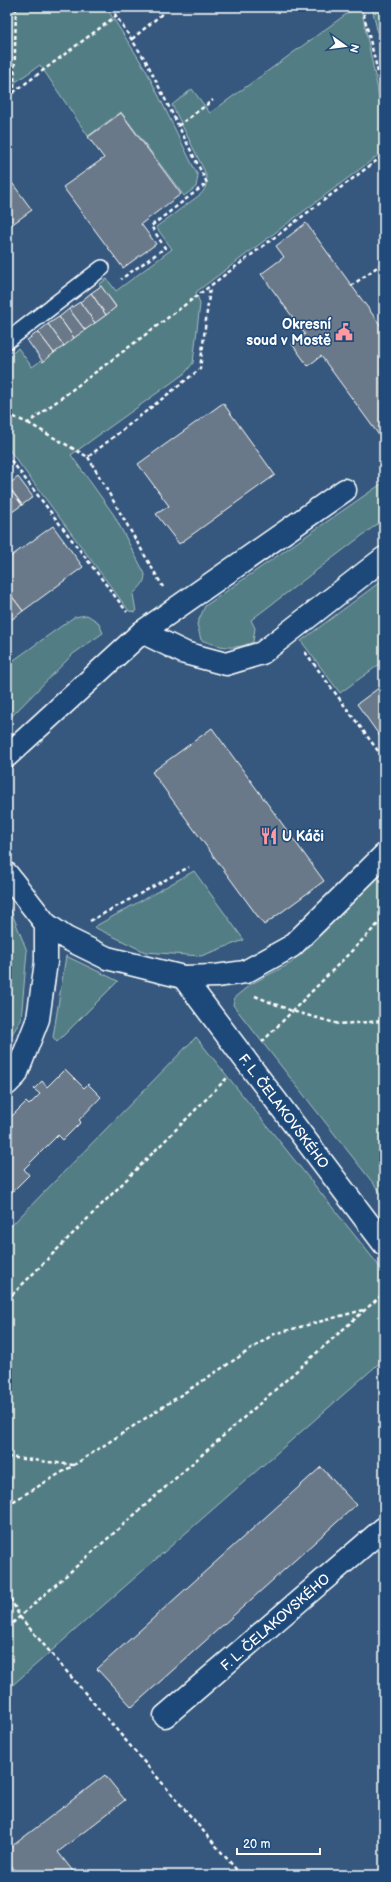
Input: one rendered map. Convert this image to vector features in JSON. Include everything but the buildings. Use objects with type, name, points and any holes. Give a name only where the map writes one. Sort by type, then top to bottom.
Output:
[{"type":"street","points":[[7,756],[142,632],[345,490]]},
{"type":"street","points":[[142,632],[184,653],[226,664],[262,653],[384,558]]},
{"type":"street","points":[[7,874],[46,924],[66,938],[107,958],[183,977],[216,976],[245,972],[292,946],[384,855]]},
{"type":"street","points":[[7,1084],[16,1075],[38,1019],[46,962],[46,924]]},
{"type":"street","name":"F. L. ČELAKOVSKÉHO","points":[[183,977],[384,1244]]},
{"type":"street","name":"F. L. ČELAKOVSKÉHO","points":[[165,1716],[384,1528]]},
{"type":"lane","points":[[7,341],[102,268]]},
{"type":"path","points":[[14,92],[16,7]]},
{"type":"path","points":[[102,268],[114,284],[166,248],[151,226],[207,183],[146,61],[116,16],[112,7]]},
{"type":"path","points":[[362,7],[384,97]]},
{"type":"path","points":[[132,39],[163,13]]},
{"type":"path","points":[[7,96],[116,16]]},
{"type":"path","points":[[178,126],[213,100]]},
{"type":"path","points":[[28,423],[384,155]]},
{"type":"path","points":[[351,286],[384,262]]},
{"type":"path","points":[[88,457],[200,369],[210,287]]},
{"type":"path","points":[[7,414],[28,423],[88,457],[176,608]]},
{"type":"path","points":[[7,455],[142,632]]},
{"type":"path","points":[[290,632],[384,759]]},
{"type":"path","points":[[89,921],[189,867]]},
{"type":"path","points":[[7,1300],[384,918]]},
{"type":"path","points":[[252,994],[292,1011],[339,1024],[384,1022]]},
{"type":"path","points":[[7,1628],[384,1292]]},
{"type":"path","points":[[7,1505],[74,1464],[274,1334],[364,1310]]},
{"type":"path","points":[[7,1457],[74,1464]]},
{"type":"path","points":[[7,1592],[20,1617],[242,1875]]},
{"type":"green space","points":[[7,7],[106,7],[146,70],[198,176],[196,187],[184,196],[121,112],[88,136],[40,65],[7,88]]},
{"type":"green space","points":[[356,7],[361,7],[384,120],[384,151],[196,292],[200,304],[193,363],[185,373],[71,455],[114,515],[145,574],[143,583],[133,594],[136,612],[129,611],[7,447],[7,359],[18,348],[32,367],[106,315],[116,306],[99,284],[107,279],[116,291],[172,249],[156,227],[201,194],[206,186],[206,177],[172,105],[192,89],[210,113]]},
{"type":"green space","points":[[372,7],[384,7],[384,62]]},
{"type":"green space","points":[[384,482],[384,519],[251,620],[255,628],[253,642],[246,645],[227,647],[201,640],[197,624],[205,606]]},
{"type":"green space","points":[[384,579],[384,661],[340,693],[301,641]]},
{"type":"green space","points":[[87,615],[98,622],[103,633],[73,654],[7,721],[7,665],[74,617]]},
{"type":"green space","points":[[194,871],[244,940],[201,956],[145,952],[94,927]]},
{"type":"green space","points":[[384,872],[384,1197],[233,1005],[235,997],[251,984],[291,963]]},
{"type":"green space","points":[[7,901],[27,951],[21,1020],[7,1042]]},
{"type":"green space","points":[[66,956],[118,981],[57,1042],[53,1037]]},
{"type":"green space","points":[[196,1037],[384,1272],[384,1359],[7,1690],[7,1230]]},
{"type":"place","name":"Okresní soud v Mostě","points":[[344,332]]},
{"type":"place","name":"U Káči","points":[[269,836]]}]
